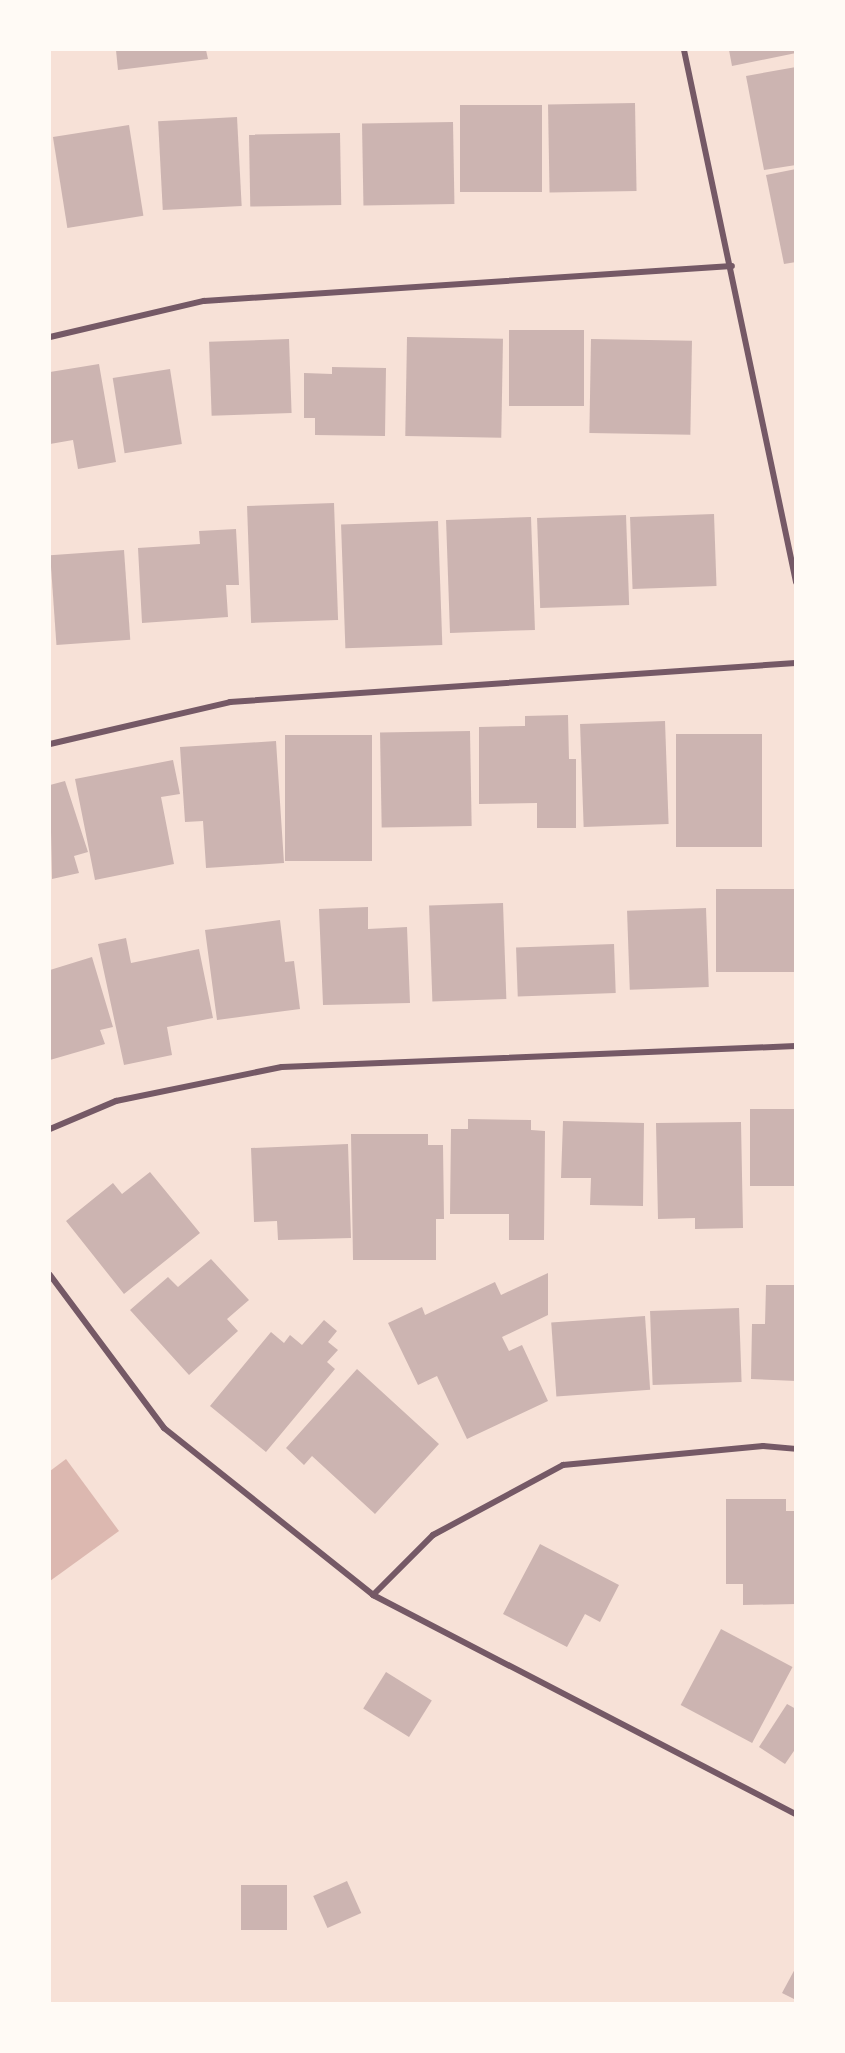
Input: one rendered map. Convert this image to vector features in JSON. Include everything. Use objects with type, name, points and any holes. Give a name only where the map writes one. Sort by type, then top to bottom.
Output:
[{"type":"street","points":[[684,50],[732,266],[795,582]]},
{"type":"street","points":[[50,337],[204,300],[732,266]]},
{"type":"street","points":[[50,744],[230,702],[795,663]]},
{"type":"street","points":[[50,1129],[116,1101],[282,1067],[795,1046]]},
{"type":"street","points":[[50,1275],[164,1428],[373,1595],[795,1814]]},
{"type":"street","points":[[373,1595],[433,1535],[563,1465],[763,1446],[795,1449]]},
{"type":"shaded area","points":[[66,1459],[119,1531],[50,1581],[50,1471]]},
{"type":"building","points":[[116,50],[206,50],[208,59],[118,70]]},
{"type":"building","points":[[729,50],[796,50],[796,53],[732,66]]},
{"type":"building","points":[[796,67],[796,165],[764,170],[746,76]]},
{"type":"building","points":[[635,103],[637,191],[550,193],[548,105]]},
{"type":"building","points":[[460,105],[542,105],[542,192],[460,192]]},
{"type":"building","points":[[237,117],[242,206],[163,210],[158,121]]},
{"type":"building","points":[[453,122],[454,204],[363,206],[362,124]]},
{"type":"building","points":[[129,125],[143,216],[67,228],[53,137]]},
{"type":"building","points":[[340,133],[341,205],[250,207],[249,135]]},
{"type":"building","points":[[796,169],[796,262],[784,264],[766,175]]},
{"type":"building","points":[[509,330],[584,330],[584,406],[509,406]]},
{"type":"building","points":[[407,337],[503,339],[501,438],[405,436]]},
{"type":"building","points":[[289,339],[292,413],[212,416],[209,342]]},
{"type":"building","points":[[591,339],[692,341],[690,435],[589,433]]},
{"type":"building","points":[[99,364],[116,462],[78,469],[73,440],[50,444],[50,372]]},
{"type":"building","points":[[332,367],[386,368],[385,436],[315,435],[315,418],[304,418],[304,373],[332,374]]},
{"type":"building","points":[[170,369],[182,444],[125,453],[113,378]]},
{"type":"building","points":[[334,503],[338,620],[251,623],[247,506]]},
{"type":"building","points":[[714,514],[717,586],[633,589],[630,517]]},
{"type":"building","points":[[626,515],[629,605],[540,608],[537,518]]},
{"type":"building","points":[[531,517],[535,630],[450,633],[446,520]]},
{"type":"building","points":[[438,521],[442,645],[345,648],[341,524]]},
{"type":"building","points":[[236,529],[239,585],[226,585],[228,617],[142,623],[138,548],[200,544],[199,531]]},
{"type":"building","points":[[124,550],[130,640],[56,645],[50,555]]},
{"type":"building","points":[[568,715],[569,759],[576,759],[576,828],[537,828],[537,803],[479,804],[479,727],[525,726],[525,716]]},
{"type":"building","points":[[665,721],[669,824],[584,827],[580,724]]},
{"type":"building","points":[[470,731],[472,826],[382,828],[380,733]]},
{"type":"building","points":[[676,734],[762,734],[762,847],[676,847]]},
{"type":"building","points":[[285,735],[372,735],[372,861],[285,861]]},
{"type":"building","points":[[276,741],[284,863],[206,868],[203,821],[185,822],[180,747]]},
{"type":"building","points":[[173,760],[180,794],[161,797],[174,864],[95,880],[75,779]]},
{"type":"building","points":[[65,781],[88,852],[74,856],[79,873],[52,879],[50,785]]},
{"type":"building","points":[[716,889],[796,889],[796,972],[716,972]]},
{"type":"building","points":[[503,903],[506,999],[432,1002],[429,906]]},
{"type":"building","points":[[368,907],[368,929],[407,927],[410,1003],[323,1005],[319,909]]},
{"type":"building","points":[[706,908],[709,987],[630,990],[627,911]]},
{"type":"building","points":[[280,920],[285,962],[294,961],[300,1009],[217,1020],[205,930]]},
{"type":"building","points":[[126,938],[131,963],[199,949],[213,1018],[167,1027],[172,1055],[124,1065],[98,944]]},
{"type":"building","points":[[614,944],[616,993],[518,996],[516,947]]},
{"type":"building","points":[[92,957],[113,1027],[100,1030],[105,1044],[50,1060],[50,970]]},
{"type":"building","points":[[750,1109],[796,1109],[796,1186],[750,1186]]},
{"type":"building","points":[[468,1119],[531,1120],[531,1130],[545,1131],[544,1240],[509,1240],[509,1214],[450,1214],[451,1129],[468,1129]]},
{"type":"building","points":[[563,1121],[644,1123],[643,1206],[590,1205],[591,1178],[561,1178]]},
{"type":"building","points":[[741,1122],[743,1228],[695,1229],[695,1218],[658,1219],[656,1123]]},
{"type":"building","points":[[351,1134],[428,1134],[428,1145],[443,1145],[444,1219],[436,1219],[436,1260],[353,1260]]},
{"type":"building","points":[[348,1144],[351,1238],[278,1240],[277,1221],[254,1222],[251,1148]]},
{"type":"building","points":[[150,1172],[200,1233],[124,1294],[66,1221],[113,1183],[122,1194]]},
{"type":"building","points":[[211,1259],[249,1300],[227,1319],[238,1331],[189,1375],[130,1310],[168,1277],[178,1287]]},
{"type":"building","points":[[548,1273],[548,1315],[502,1337],[509,1351],[522,1345],[548,1401],[467,1439],[437,1376],[418,1385],[388,1323],[422,1307],[425,1315],[495,1282],[501,1295]]},
{"type":"building","points":[[766,1285],[796,1285],[796,1381],[751,1379],[752,1324],[765,1324]]},
{"type":"building","points":[[739,1308],[742,1382],[653,1385],[650,1311]]},
{"type":"building","points":[[645,1316],[650,1390],[556,1396],[551,1323]]},
{"type":"building","points":[[324,1320],[337,1331],[328,1342],[338,1350],[327,1362],[335,1369],[266,1452],[210,1406],[271,1332],[284,1343],[290,1335],[302,1345]]},
{"type":"building","points":[[357,1369],[439,1444],[375,1514],[312,1456],[304,1465],[286,1448]]},
{"type":"building","points":[[726,1499],[786,1499],[786,1511],[796,1511],[796,1604],[743,1605],[743,1584],[726,1584]]},
{"type":"building","points":[[540,1544],[619,1585],[600,1622],[585,1614],[567,1647],[503,1614]]},
{"type":"building","points":[[721,1629],[793,1667],[752,1743],[681,1705]]},
{"type":"building","points":[[386,1672],[432,1701],[409,1737],[363,1708]]},
{"type":"building","points":[[787,1704],[796,1709],[796,1748],[785,1764],[759,1747]]},
{"type":"building","points":[[347,1881],[361,1913],[327,1928],[313,1896]]},
{"type":"building","points":[[241,1885],[287,1885],[287,1930],[241,1930]]},
{"type":"building","points":[[796,1967],[796,2000],[782,1993]]}]
